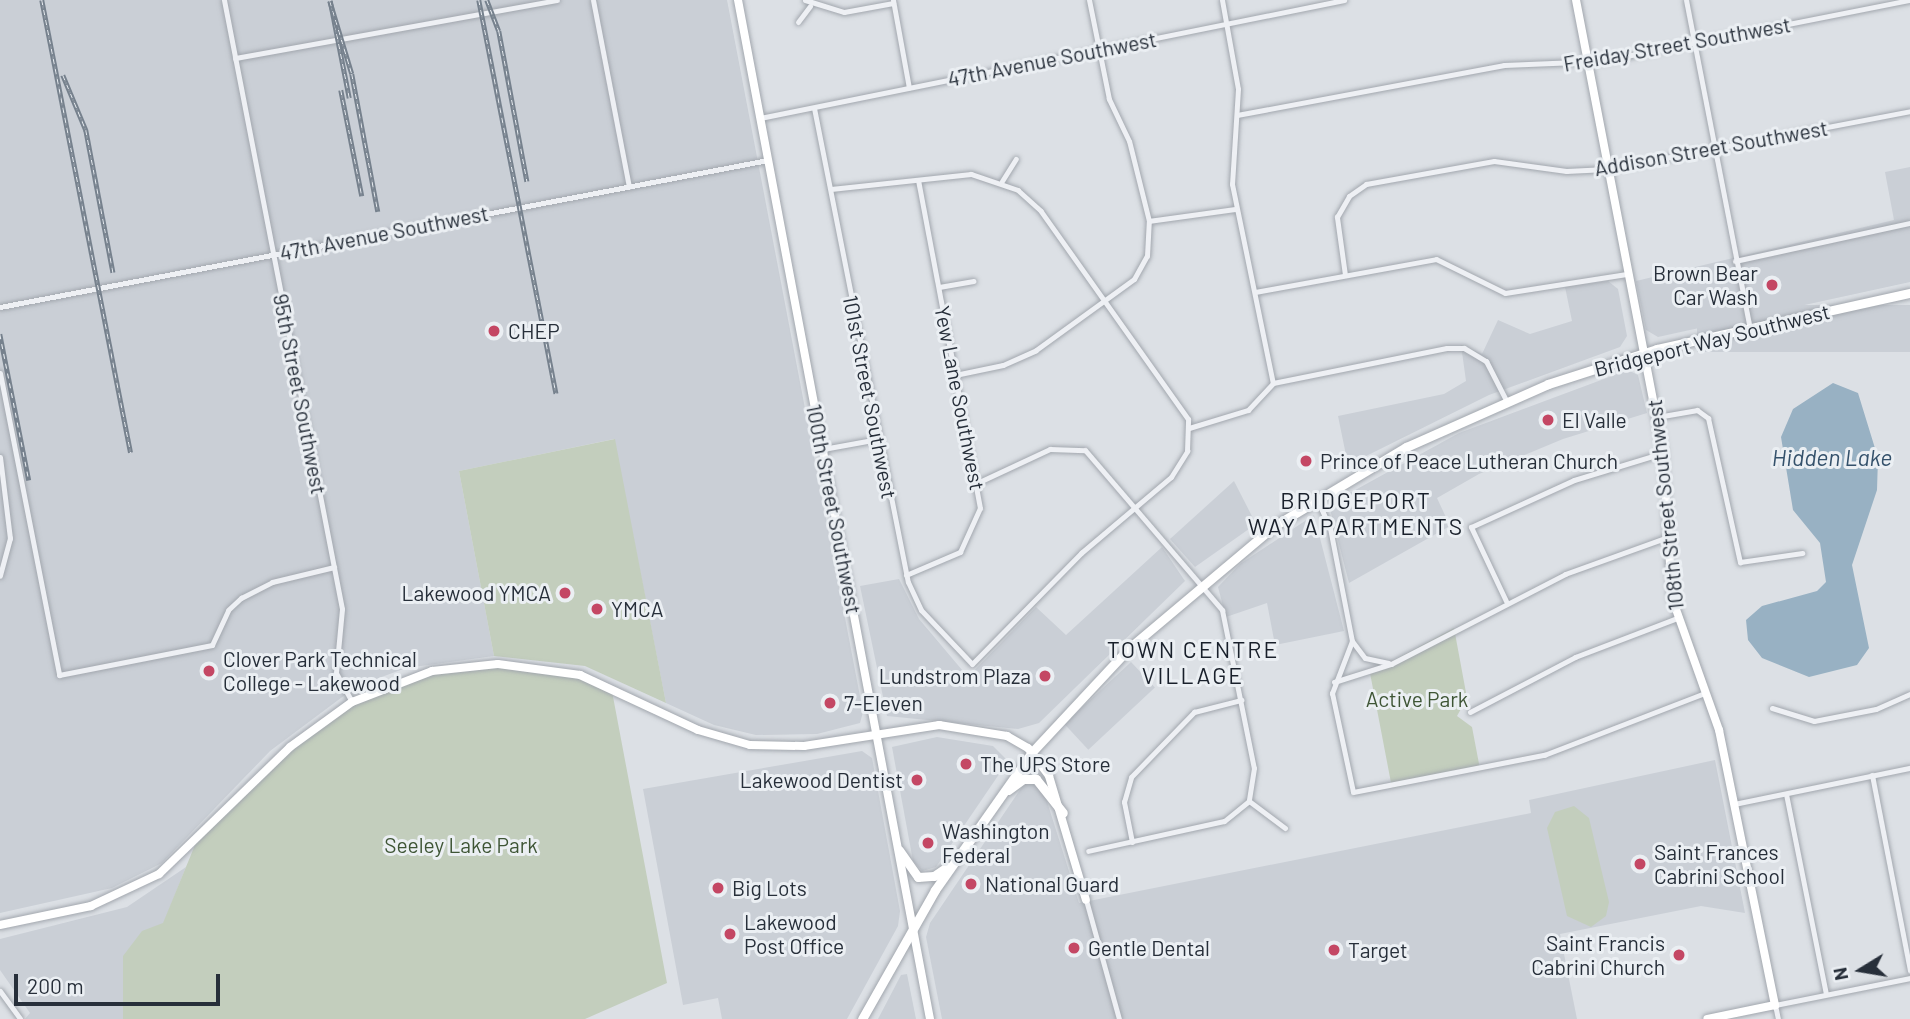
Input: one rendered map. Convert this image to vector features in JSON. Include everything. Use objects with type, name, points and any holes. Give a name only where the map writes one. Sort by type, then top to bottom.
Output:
[{"type":"main road","name":"100th Street Southwest","points":[[738,0],[930,1019]]},
{"type":"main road","name":"108th Street Southwest","points":[[1576,0],[1663,453],[1676,618],[1705,693],[1734,804],[1775,1005]]},
{"type":"main road","name":"Bridgeport Way Southwest","points":[[862,1019],[913,927],[957,856],[1032,752],[1108,669],[1203,582],[1317,499],[1506,400],[1644,353],[1910,293]]},
{"type":"main road","points":[[0,925],[91,906],[159,874],[290,747],[352,702],[432,671],[517,664],[611,686],[736,742],[804,746],[876,733],[963,726],[1000,733],[1032,752],[1063,813],[1086,900]]},
{"type":"main road","points":[[998,797],[1032,778],[1046,786],[1063,813]]},
{"type":"main road","points":[[899,850],[922,878],[939,874],[957,856]]},
{"type":"main road","points":[[1707,1019],[1775,1005]]},
{"type":"street","name":"95th Street Southwest","points":[[224,0],[342,610],[335,667],[352,702]]},
{"type":"street","points":[[235,58],[557,0]]},
{"type":"street","points":[[593,0],[629,187]]},
{"type":"street","points":[[805,0],[810,6],[844,12],[893,1],[909,88]]},
{"type":"street","points":[[955,374],[1023,358],[1139,273],[1149,221],[1100,51],[1089,0]]},
{"type":"street","points":[[1222,0],[1237,115],[1237,209],[1273,383]]},
{"type":"street","name":"47th Avenue Southwest","points":[[760,118],[1344,0]]},
{"type":"street","points":[[1686,0],[1750,328]]},
{"type":"street","name":"Freiday Street Southwest","points":[[1237,115],[1504,65],[1588,63],[1910,0]]},
{"type":"street","points":[[798,22],[810,6]]},
{"type":"street","name":"101st Street Southwest","points":[[814,108],[906,575],[921,610],[970,664],[1137,506]]},
{"type":"street","name":"Addison Street Southwest","points":[[1345,275],[1337,217],[1349,196],[1366,184],[1494,161],[1566,171],[1607,169],[1910,111]]},
{"type":"street","points":[[1002,181],[1016,159]]},
{"type":"street","name":"47th Avenue Southwest","points":[[0,307],[768,160]]},
{"type":"street","points":[[831,189],[971,174],[1002,181],[1041,211],[1182,404],[1189,428],[1177,471],[1137,506]]},
{"type":"street","name":"Yew Lane Southwest","points":[[906,575],[945,563],[965,547],[979,517],[977,483],[918,181]]},
{"type":"street","points":[[1149,221],[1237,209]]},
{"type":"street","points":[[1735,261],[1910,223]]},
{"type":"street","points":[[1255,292],[1436,259],[1513,293],[1627,274]]},
{"type":"street","points":[[939,287],[973,281]]},
{"type":"street","points":[[1189,428],[1248,410],[1273,383],[1456,347],[1486,361],[1506,400]]},
{"type":"street","points":[[0,373],[59,675],[212,645],[228,610],[241,598],[272,582],[334,567]]},
{"type":"street","points":[[1657,417],[1697,410],[1708,418],[1740,562],[1802,553]]},
{"type":"street","points":[[823,449],[878,439]]},
{"type":"street","points":[[977,483],[1050,449],[1071,447],[1091,454],[1203,582],[1221,607],[1255,774],[1248,801],[1224,821],[1088,852]]},
{"type":"street","points":[[1506,601],[1471,534],[1476,524],[1541,494],[1663,453]]},
{"type":"street","points":[[0,457],[10,538],[0,576]]},
{"type":"street","points":[[1317,499],[1328,523],[1352,640],[1371,660],[1401,660]]},
{"type":"street","points":[[1334,682],[1401,660],[1506,601],[1668,537]]},
{"type":"street","points":[[1470,712],[1575,657],[1676,618]]},
{"type":"street","points":[[1352,640],[1334,682],[1353,792],[1554,752],[1705,693]]},
{"type":"street","points":[[1772,708],[1814,721],[1877,709],[1910,694]]},
{"type":"street","points":[[1132,842],[1124,802],[1131,777],[1194,712],[1241,700]]},
{"type":"street","points":[[1734,804],[1910,768]]},
{"type":"street","points":[[1872,775],[1910,970]]},
{"type":"street","points":[[1786,794],[1826,995]]},
{"type":"street","points":[[1248,801],[1285,828]]},
{"type":"street","points":[[1086,900],[1119,1019]]},
{"type":"street","points":[[1778,1019],[1775,1005],[1910,978]]},
{"type":"street","points":[[0,990],[20,1019]]},
{"type":"shaded area","points":[[0,0],[727,0],[863,712],[860,723],[817,734],[756,735],[714,725],[666,703],[614,439],[459,471],[494,656],[406,668],[357,686],[270,751],[162,863],[112,888],[0,913]]},
{"type":"shaded area","points":[[1910,167],[1910,282],[1658,337],[1646,330],[1636,281],[1894,220],[1885,172]]},
{"type":"shaded area","points":[[1608,281],[1618,289],[1627,336],[1620,347],[1489,395],[1348,465],[1338,416],[1444,394],[1466,381],[1461,345],[1482,354],[1498,320],[1530,334],[1572,321],[1565,287]]},
{"type":"shaded area","points":[[1697,305],[1910,305],[1910,352],[1697,352]]},
{"type":"shaded area","points":[[1628,370],[1638,375],[1647,413],[1563,439],[1479,474],[1437,498],[1450,526],[1349,583],[1330,509],[1337,500],[1459,433]]},
{"type":"shaded area","points":[[1234,481],[1256,524],[1195,567],[1170,539]]},
{"type":"shaded area","points":[[1314,515],[1344,631],[1275,645],[1267,603],[1226,617],[1218,587],[1240,564]]},
{"type":"shaded area","points":[[1162,547],[1185,581],[1039,723],[1018,729],[887,716],[860,586],[899,579],[919,619],[968,677],[1036,607],[1066,635]]},
{"type":"shaded area","points":[[1131,662],[1155,688],[1088,750],[1064,724]]},
{"type":"shaded area","points":[[937,737],[993,746],[1008,761],[936,867],[922,871],[913,861],[892,747]]},
{"type":"shaded area","points":[[862,751],[872,758],[900,911],[898,926],[847,1019],[722,1019],[718,998],[683,1005],[643,789]]},
{"type":"shaded area","points":[[1715,760],[1745,913],[1701,906],[1560,934],[1577,1019],[942,1019],[926,937],[930,923],[1024,784],[1036,783],[1044,792],[1079,903],[1531,813],[1529,800]]},
{"type":"shaded area","points":[[186,867],[153,950],[136,1019],[25,1019],[30,1013],[0,970],[0,939],[127,907]]},
{"type":"shaded area","points":[[907,974],[916,1019],[878,1019],[901,975]]},
{"type":"green space","points":[[615,439],[666,703],[585,666],[494,656],[459,471]]},
{"type":"green space","name":"Active Park","points":[[1454,628],[1467,698],[1457,716],[1472,727],[1480,769],[1392,788],[1370,673]]},
{"type":"green space","name":"Seeley Lake Park","points":[[517,664],[611,686],[667,983],[585,1019],[123,1019],[123,956],[142,931],[163,923],[195,845],[290,747],[352,702],[432,671]]},
{"type":"green space","points":[[1574,806],[1589,818],[1609,902],[1606,916],[1591,927],[1567,916],[1547,828],[1555,812]]},
{"type":"water","name":"Hidden Lake","points":[[1833,383],[1858,393],[1878,458],[1877,490],[1852,565],[1869,648],[1857,665],[1809,677],[1762,658],[1748,640],[1746,620],[1762,606],[1817,591],[1826,582],[1820,543],[1793,510],[1781,437],[1793,409]]},
{"type":"railway","points":[[42,0],[131,452]]},
{"type":"railway","points":[[479,0],[556,394]]},
{"type":"railway","points":[[487,0],[499,31],[527,181]]},
{"type":"railway","points":[[349,98],[330,1],[352,74],[378,212]]},
{"type":"railway","points":[[63,75],[86,130],[113,272]]},
{"type":"railway","points":[[341,90],[362,196]]},
{"type":"railway","points":[[0,334],[29,480]]},
{"type":"place","name":"Brown Bear Car Wash","points":[[1772,285]]},
{"type":"place","name":"CHEP","points":[[494,331]]},
{"type":"place","name":"El Valle","points":[[1548,420]]},
{"type":"place","name":"Prince of Peace Lutheran Church","points":[[1306,461]]},
{"type":"place","name":"Lakewood YMCA","points":[[565,593]]},
{"type":"place","name":"YMCA","points":[[597,609]]},
{"type":"place","name":"Clover Park Technical College - Lakewood","points":[[209,671]]},
{"type":"place","name":"Lundstrom Plaza","points":[[1045,676]]},
{"type":"place","name":"7-Eleven","points":[[830,703]]},
{"type":"place","name":"The UPS Store","points":[[966,764]]},
{"type":"place","name":"Lakewood Dentist","points":[[917,780]]},
{"type":"place","name":"Washington Federal","points":[[928,843]]},
{"type":"place","name":"Saint Frances Cabrini School","points":[[1640,864]]},
{"type":"place","name":"National Guard","points":[[971,884]]},
{"type":"place","name":"Big Lots","points":[[718,888]]},
{"type":"place","name":"Lakewood Post Office","points":[[730,934]]},
{"type":"place","name":"Gentle Dental","points":[[1074,948]]},
{"type":"place","name":"Target","points":[[1334,950]]},
{"type":"place","name":"Saint Francis Cabrini Church","points":[[1679,955]]},
{"type":"district","name":"BRIDGEPORT WAY APARTMENTS","points":[[1356,513]]},
{"type":"district","name":"TOWN CENTRE VILLAGE","points":[[1193,662]]}]
